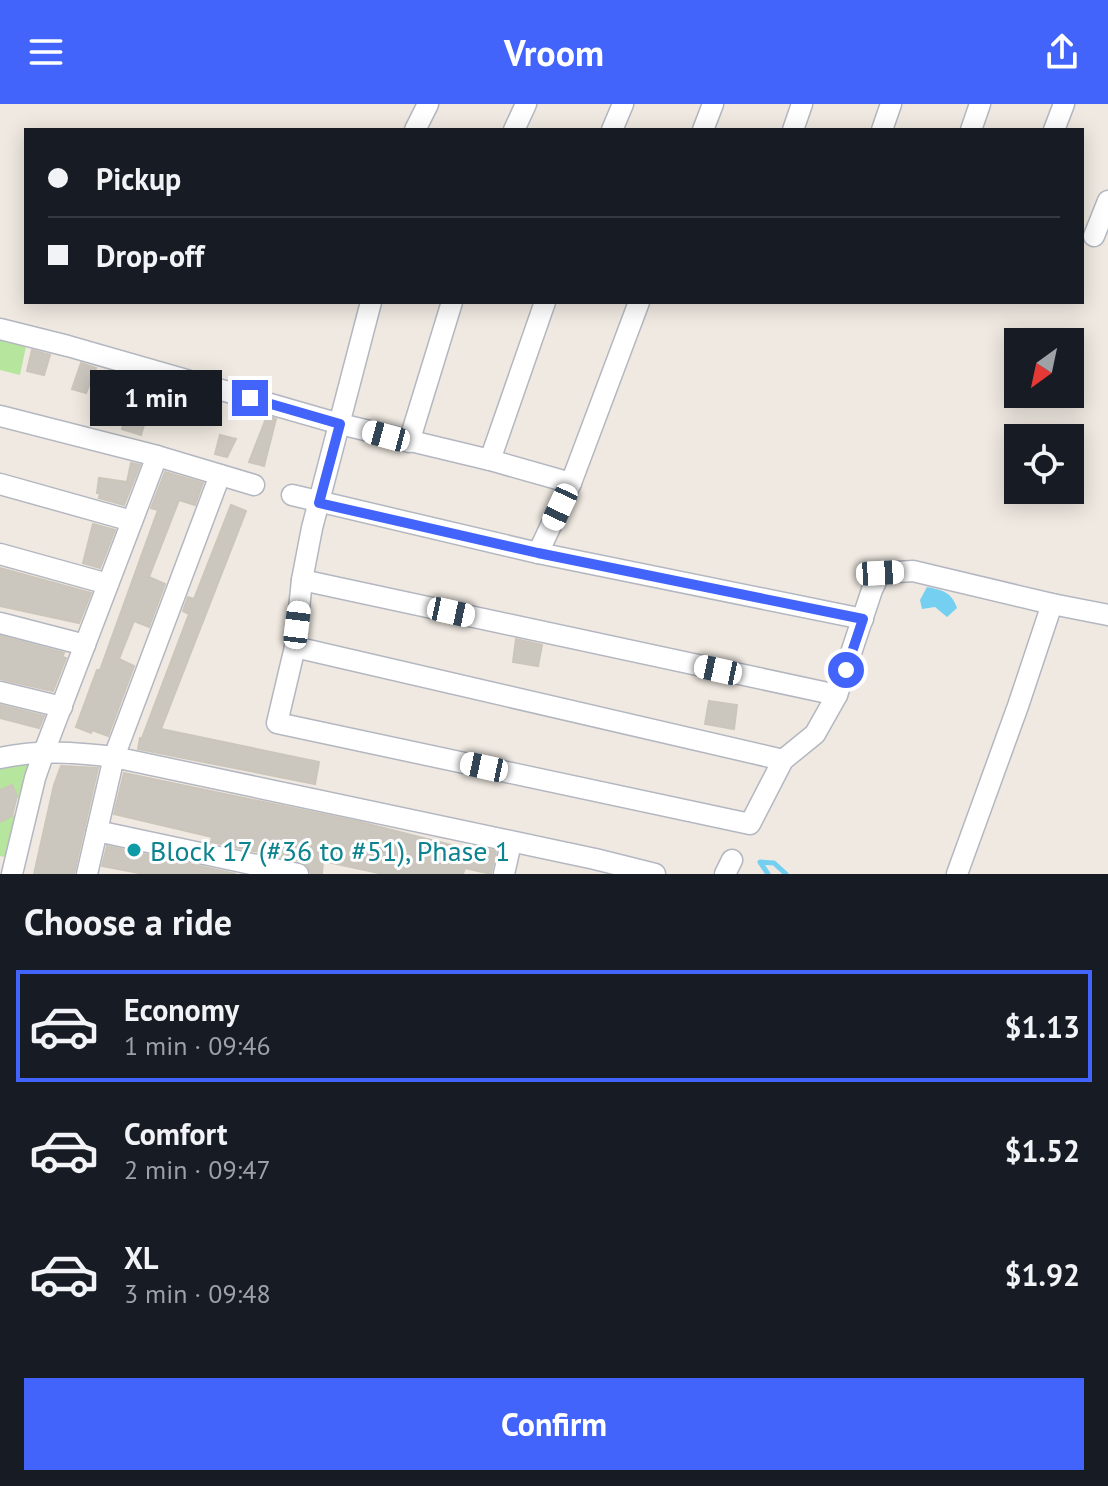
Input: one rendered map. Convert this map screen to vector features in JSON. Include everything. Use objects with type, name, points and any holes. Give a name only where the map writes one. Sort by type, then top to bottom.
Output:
[{"type":"street","points":[[416,128],[428,104]]},
{"type":"street","points":[[515,128],[526,104]]},
{"type":"street","points":[[613,128],[623,104]]},
{"type":"street","points":[[704,128],[713,104]]},
{"type":"street","points":[[794,128],[802,104]]},
{"type":"street","points":[[883,128],[891,104]]},
{"type":"street","points":[[972,128],[980,104]]},
{"type":"street","points":[[1055,128],[1064,104]]},
{"type":"street","points":[[1095,236],[1108,201]]},
{"type":"street","points":[[370,304],[319,503],[302,580],[295,647],[277,723],[750,824],[783,760],[815,734],[837,695],[880,573],[913,571],[1108,615]]},
{"type":"street","points":[[409,442],[451,304]]},
{"type":"street","points":[[490,460],[544,304]]},
{"type":"street","points":[[538,553],[571,483],[638,304]]},
{"type":"street","points":[[0,329],[340,424],[571,483]]},
{"type":"street","points":[[0,416],[157,456],[254,485]]},
{"type":"street","points":[[12,874],[44,752],[157,456]]},
{"type":"street","points":[[87,874],[114,757],[220,475]]},
{"type":"street","points":[[0,484],[132,521]]},
{"type":"street","points":[[292,495],[538,553],[863,619]]},
{"type":"street","points":[[0,554],[108,584]]},
{"type":"street","points":[[302,580],[837,695]]},
{"type":"street","points":[[957,874],[1052,604]]},
{"type":"street","points":[[0,623],[85,645]]},
{"type":"street","points":[[295,647],[783,760]]},
{"type":"street","points":[[0,692],[62,707]]},
{"type":"street","points":[[0,758],[44,752],[114,757],[511,843],[593,866],[655,874]]},
{"type":"street","points":[[97,831],[298,874]]},
{"type":"street","points":[[504,874],[511,843]]},
{"type":"green space","points":[[0,331],[28,337],[20,375],[0,370]]},
{"type":"green space","points":[[44,758],[21,860],[0,856],[0,822],[24,810],[12,785],[0,790],[0,763]]},
{"type":"water","points":[[927,587],[946,593],[957,608],[947,617],[935,607],[922,609],[920,600]]},
{"type":"building","points":[[32,350],[50,355],[44,375],[27,371]]},
{"type":"building","points":[[81,363],[96,368],[86,393],[72,389]]},
{"type":"building","points":[[161,386],[185,393],[178,417],[153,411]]},
{"type":"building","points":[[128,409],[147,415],[141,435],[122,429]]},
{"type":"building","points":[[267,416],[276,419],[264,466],[249,462]]},
{"type":"building","points":[[220,435],[236,439],[227,457],[215,454]]},
{"type":"building","points":[[131,463],[140,465],[124,505],[99,498],[99,478],[127,482]]},
{"type":"building","points":[[165,472],[203,483],[195,505],[179,500],[149,577],[165,584],[149,627],[134,621],[119,659],[134,666],[108,736],[92,730],[91,733],[76,727],[158,510],[151,508]]},
{"type":"building","points":[[231,505],[246,511],[161,729],[319,762],[315,784],[138,749],[189,614],[183,611],[188,597],[194,599]]},
{"type":"building","points":[[93,524],[115,530],[100,568],[83,563]]},
{"type":"building","points":[[0,568],[91,593],[79,623],[0,606]]},
{"type":"building","points":[[0,636],[64,653],[62,657],[66,658],[53,691],[0,679]]},
{"type":"building","points":[[516,639],[542,645],[538,666],[513,662]]},
{"type":"building","points":[[709,701],[737,705],[734,729],[705,724]]},
{"type":"building","points":[[0,705],[44,716],[39,728],[0,718]]},
{"type":"building","points":[[61,766],[98,768],[74,874],[34,874],[54,785]]},
{"type":"building","points":[[124,773],[360,822],[479,852],[480,848],[496,851],[491,874],[465,868],[463,874],[383,874],[323,861],[322,874],[311,874],[301,861],[211,842],[212,837],[114,814]]},
{"type":"building","points":[[12,785],[17,796],[12,816],[0,822],[0,790]]},
{"type":"building","name":"Block 17 (#36 to #51), Phase 1","points":[[107,846],[236,874],[144,874],[102,866]]},
{"type":"waterway","points":[[768,874],[760,862],[774,863],[786,874]]},
{"type":"place","name":"Block 17 (#36 to #51), Phase 1","points":[[134,850]]},
{"type":"route","points":[[250,398],[340,424],[319,503],[538,553],[863,619],[846,670]]}]
